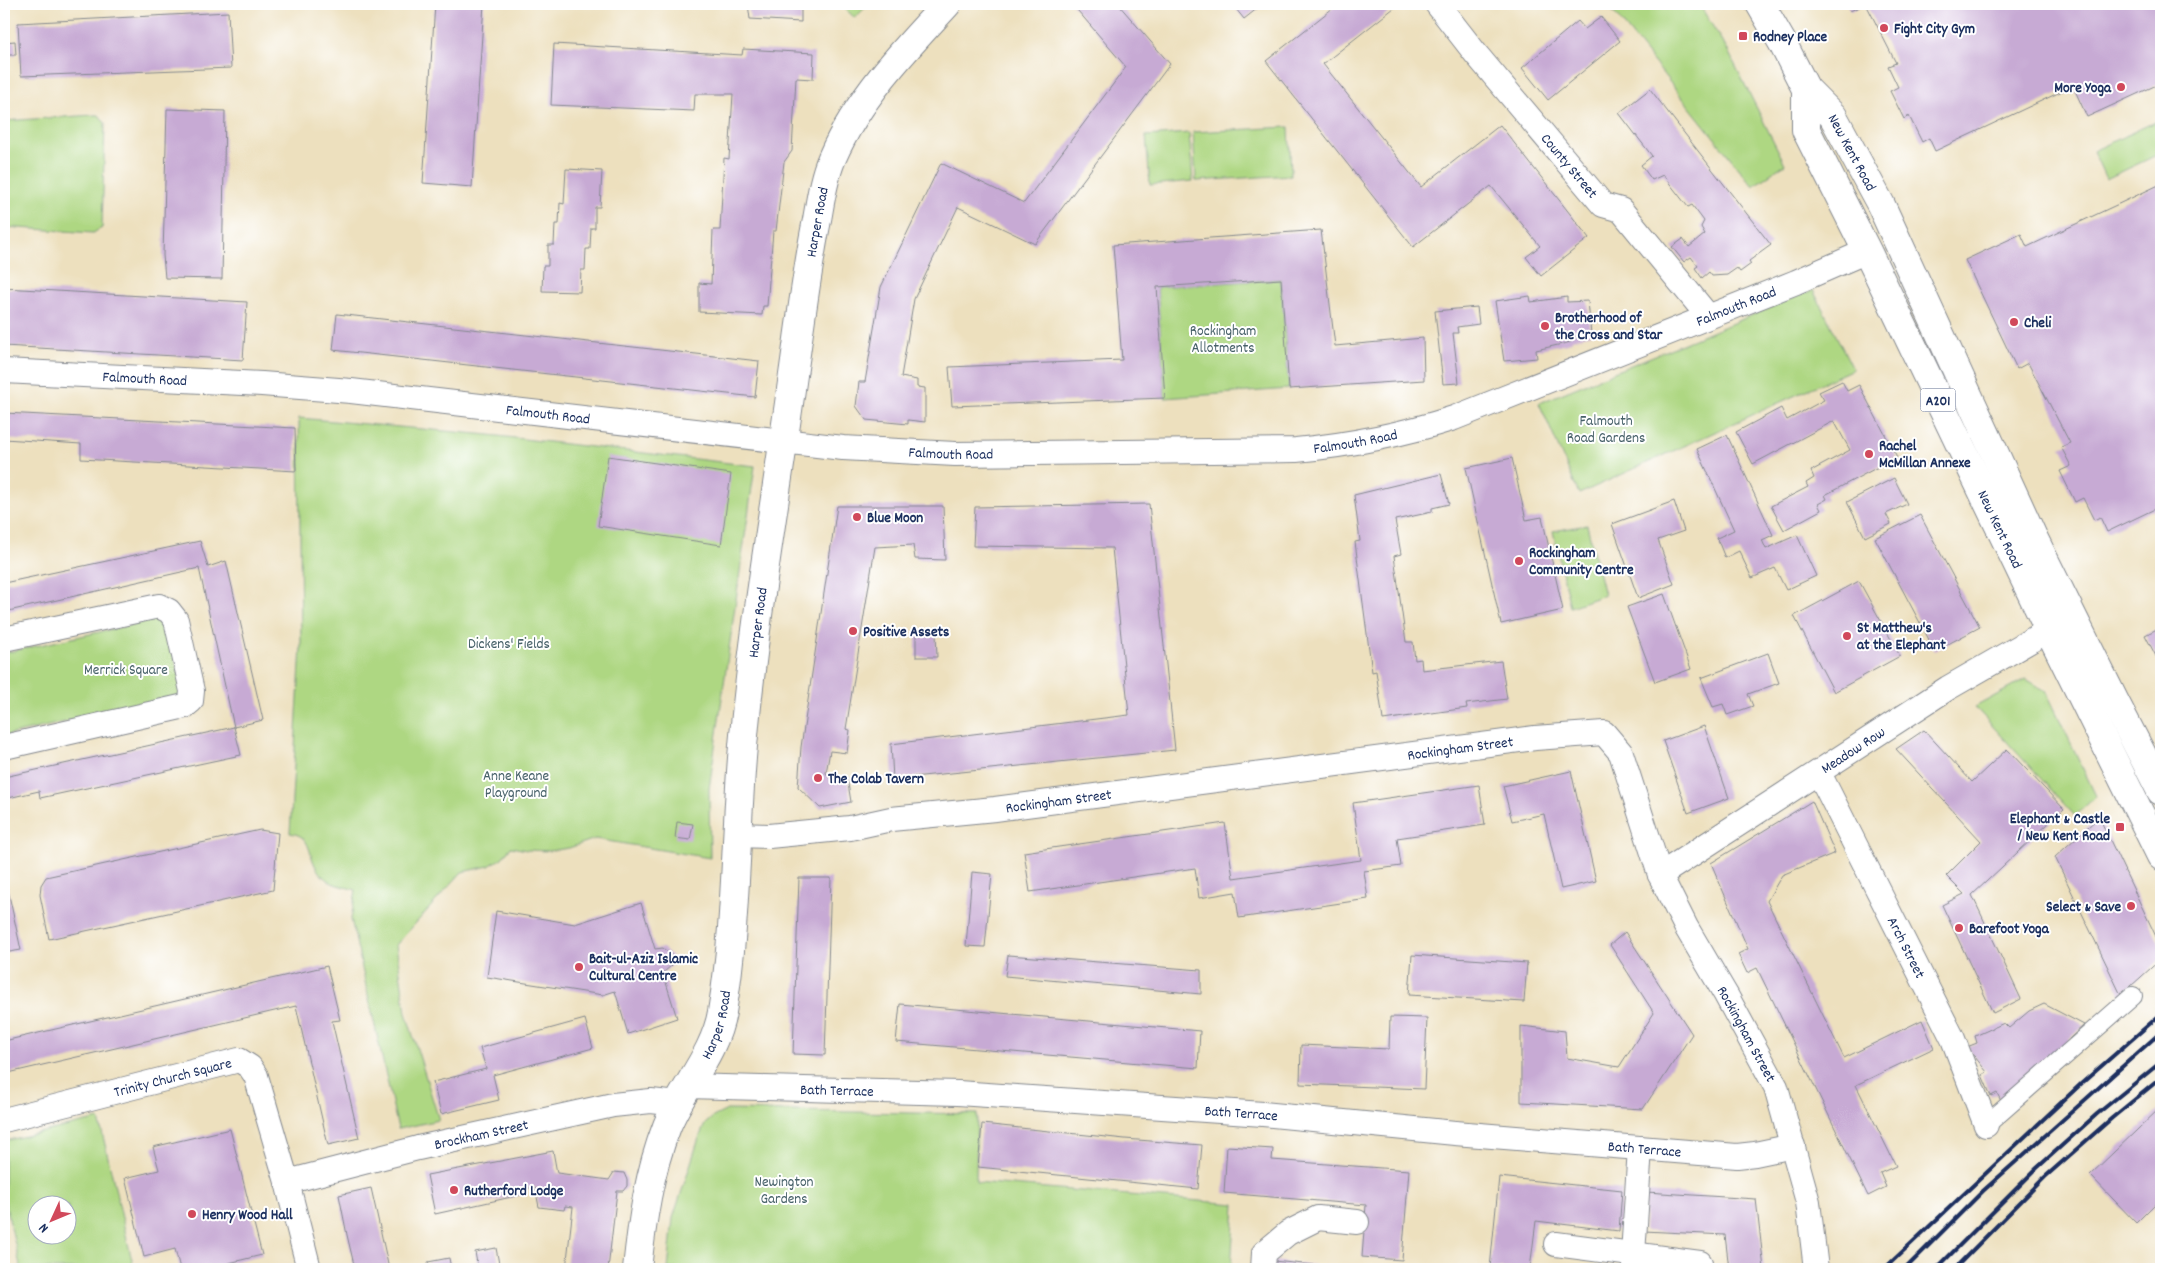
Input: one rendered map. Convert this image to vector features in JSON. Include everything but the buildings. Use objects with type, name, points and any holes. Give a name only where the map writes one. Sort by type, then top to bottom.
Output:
[{"type":"main road","name":"Harper Road","points":[[636,1269],[641,1228],[652,1173],[668,1125],[682,1095],[709,1050],[722,1016],[731,928],[744,735],[757,630],[809,265],[824,182],[832,159],[870,93],[947,4]]},
{"type":"main road","name":"New Kent Road","points":[[1760,4],[1806,89],[1833,116],[1881,205],[2034,539],[2161,791]]},
{"type":"main road","name":"New Kent Road","points":[[1806,89],[1806,130],[1867,251],[2049,630],[2161,856]]},
{"type":"street","name":"County Street","points":[[1437,4],[1476,54],[1603,205],[1622,210],[1708,316]]},
{"type":"street","name":"Falmouth Road","points":[[4,371],[262,384],[351,391],[843,448],[955,454],[1296,450],[1327,447],[1426,426],[1454,418],[1796,282],[1867,251]]},
{"type":"street","points":[[4,640],[158,606],[169,611],[176,620],[192,691],[191,700],[185,706],[4,747]]},
{"type":"street","name":"Meadow Row","points":[[1660,875],[1948,688],[2049,630]]},
{"type":"street","name":"Rockingham Street","points":[[737,835],[769,836],[850,828],[891,819],[995,809],[1535,738],[1604,733],[1620,753],[1660,875],[1686,927],[1726,995],[1776,1087],[1808,1202],[1816,1269]]},
{"type":"street","name":"Arch Street","points":[[1819,773],[1953,1039],[1986,1125]]},
{"type":"street","points":[[1986,1125],[2133,996]]},
{"type":"street","name":"Trinity Church Square","points":[[4,1120],[239,1060],[250,1067],[256,1076],[287,1182],[308,1269]]},
{"type":"street","name":"Bath Terrace","points":[[682,1095],[958,1093],[1263,1114],[1737,1156],[1793,1146]]},
{"type":"street","name":"Brockham Street","points":[[287,1182],[418,1148],[613,1105],[651,1102],[682,1095]]},
{"type":"street","points":[[1634,1262],[1640,1148]]},
{"type":"street","points":[[1263,1269],[1264,1253],[1288,1233],[1318,1218],[1357,1222]]},
{"type":"street","points":[[1556,1244],[1634,1262],[1700,1263]]},
{"type":"green space","points":[[840,4],[869,4],[855,18]]},
{"type":"green space","points":[[1607,4],[1699,4],[1728,51],[1785,164],[1753,186]]},
{"type":"green space","points":[[99,115],[105,123],[102,228],[93,233],[4,227],[4,121]]},
{"type":"green space","points":[[2161,119],[2161,153],[2106,179],[2093,151]]},
{"type":"green space","points":[[1289,127],[1291,175],[1196,181],[1193,132]]},
{"type":"green space","points":[[1189,133],[1193,181],[1150,185],[1146,136]]},
{"type":"green space","name":"Rockingham Allotments","points":[[1281,279],[1289,389],[1165,398],[1157,287]]},
{"type":"green space","name":"Falmouth Road Gardens","points":[[1813,290],[1853,369],[1579,494],[1539,403]]},
{"type":"green space","name":"Dickens' Fields","points":[[299,418],[489,435],[755,466],[709,789],[710,858],[595,839],[569,848],[549,851],[511,847],[502,858],[489,866],[462,872],[396,945],[406,1013],[439,1120],[398,1129],[351,919],[356,890],[337,885],[326,879],[315,865],[304,839],[290,833],[301,647]]},
{"type":"green space","points":[[1587,525],[1604,595],[1570,607],[1553,531]]},
{"type":"green space","name":"Merrick Square","points":[[163,619],[167,623],[183,695],[4,736],[4,653]]},
{"type":"green space","points":[[2026,679],[2046,691],[2096,796],[2075,816],[1975,707]]},
{"type":"green space","name":"Newington Gardens","points":[[727,1110],[977,1114],[976,1182],[1235,1204],[1231,1269],[668,1269],[673,1218],[699,1138],[705,1124],[713,1117]]},
{"type":"green space","points":[[99,1119],[134,1269],[21,1269],[4,1198],[4,1141]]},
{"type":"green space","points":[[1401,1265],[1454,1269],[1400,1269]]},
{"type":"railway","points":[[1884,1269],[2082,1083],[2161,1014]]},
{"type":"railway","points":[[1905,1269],[1983,1191],[2161,1032]]},
{"type":"railway","points":[[1936,1269],[2037,1168],[2097,1114],[2161,1062]]},
{"type":"railway","points":[[1954,1269],[2045,1177],[2161,1078]]},
{"type":"place","name":"Fight City Gym","points":[[1884,28]]},
{"type":"place","name":"Rodney Place","points":[[1743,36]]},
{"type":"place","name":"More Yoga","points":[[2121,87]]},
{"type":"place","name":"Cheli","points":[[2014,322]]},
{"type":"place","name":"Brotherhood of the Cross and Star","points":[[1545,326]]},
{"type":"place","name":"Rachel McMillan Annexe","points":[[1869,454]]},
{"type":"place","name":"Blue Moon","points":[[857,517]]},
{"type":"place","name":"Rockingham Community Centre","points":[[1519,561]]},
{"type":"place","name":"Positive Assets","points":[[853,631]]},
{"type":"place","name":"St Matthew's at the Elephant","points":[[1847,636]]},
{"type":"place","name":"The Colab Tavern","points":[[818,778]]},
{"type":"place","name":"Elephant & Castle / New Kent Road","points":[[2120,827]]},
{"type":"place","name":"Select & Save","points":[[2131,906]]},
{"type":"place","name":"Barefoot Yoga","points":[[1959,928]]},
{"type":"place","name":"Bait-ul-Aziz Islamic Cultural Centre","points":[[579,967]]},
{"type":"place","name":"Rutherford Lodge","points":[[454,1190]]},
{"type":"place","name":"Henry Wood Hall","points":[[192,1214]]},
{"type":"park label","name":"Anne Keane Playground","points":[[516,784]]}]
